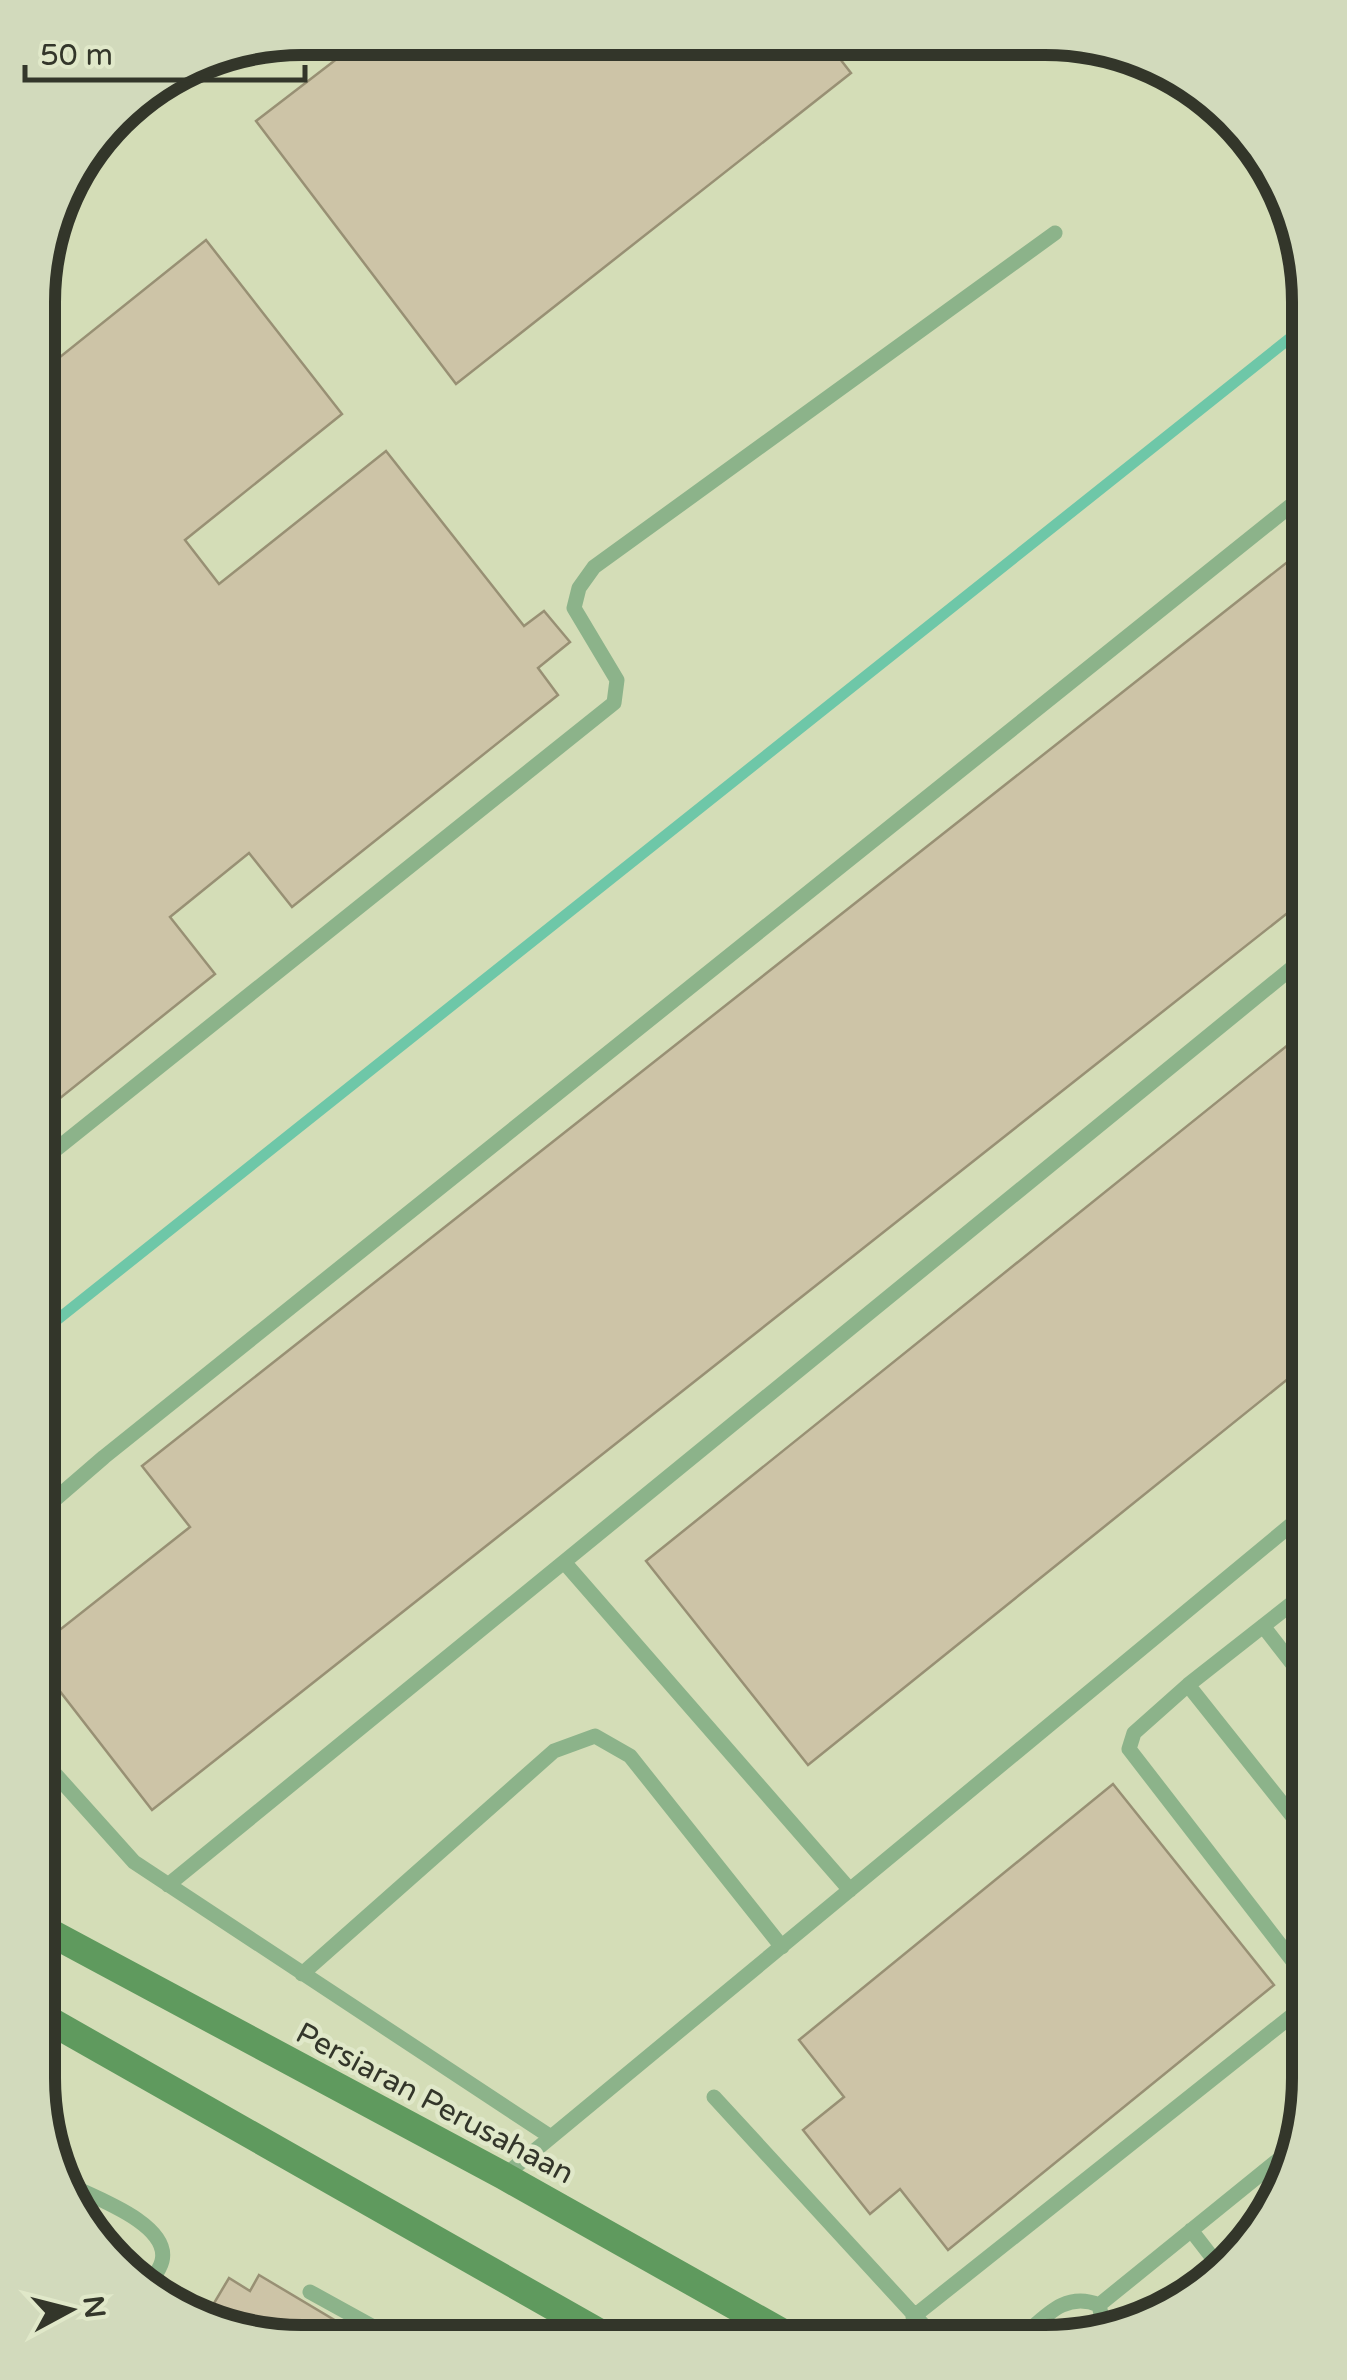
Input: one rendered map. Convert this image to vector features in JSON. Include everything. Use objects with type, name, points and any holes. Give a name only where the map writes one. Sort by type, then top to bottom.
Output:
[{"type":"main road","name":"Persiaran Perusahaan","points":[[55,1935],[504,2176],[769,2325]]},
{"type":"main road","points":[[55,2024],[586,2325]]},
{"type":"lane","points":[[55,1149],[614,703],[617,680],[574,608],[578,588],[594,567],[1056,233]]},
{"type":"lane","points":[[55,1499],[1292,505]]},
{"type":"lane","points":[[168,1885],[1292,968]]},
{"type":"lane","points":[[504,2176],[1291,1525]]},
{"type":"lane","points":[[564,1562],[850,1890]]},
{"type":"lane","points":[[1291,1604],[1134,1733],[1129,1749],[1291,1959]]},
{"type":"lane","points":[[1263,1626],[1291,1662]]},
{"type":"lane","points":[[1188,1685],[1291,1815]]},
{"type":"lane","points":[[302,1974],[554,1751],[595,1736],[630,1756],[782,1946]]},
{"type":"lane","points":[[55,1773],[134,1862],[551,2137]]},
{"type":"lane","points":[[914,2317],[1291,2016]]},
{"type":"lane","points":[[714,2098],[922,2325]]},
{"type":"lane","points":[[1099,2305],[1278,2160]]},
{"type":"lane","points":[[85,2193],[151,2227],[163,2260],[154,2275]]},
{"type":"lane","points":[[1191,2230],[1213,2259]]},
{"type":"lane","points":[[310,2292],[370,2325]]},
{"type":"lane","points":[[1036,2325],[1064,2302],[1082,2298],[1099,2305]]},
{"type":"lane","points":[[1099,2305],[1102,2318]]},
{"type":"shaded area","points":[[270,57],[1077,57],[1124,68],[1154,81],[1208,116],[1250,165],[1279,223],[1290,270],[1292,302],[1291,2094],[1279,2157],[1241,2228],[1195,2274],[1124,2312],[1077,2323],[1045,2325],[270,2323],[208,2306],[152,2274],[127,2253],[97,2215],[68,2157],[57,2110],[55,2078],[57,270],[63,238],[81,193],[127,127],[179,88],[223,68]]},
{"type":"building","points":[[342,55],[837,55],[851,73],[456,384],[256,121]]},
{"type":"building","points":[[206,240],[342,414],[185,540],[219,584],[386,451],[524,626],[544,611],[570,642],[538,668],[558,695],[292,907],[249,853],[170,917],[215,974],[55,1102],[55,361]]},
{"type":"building","points":[[1292,559],[1292,910],[152,1810],[55,1685],[55,1634],[190,1527],[142,1466]]},
{"type":"building","points":[[1292,1042],[1291,1376],[808,1765],[646,1561]]},
{"type":"building","points":[[1113,1784],[1274,1985],[948,2250],[900,2189],[870,2214],[803,2130],[844,2097],[799,2040]]},
{"type":"building","points":[[259,2275],[343,2325],[270,2323],[212,2307],[229,2278],[250,2291]]},
{"type":"waterway","points":[[55,1321],[1292,337]]}]
